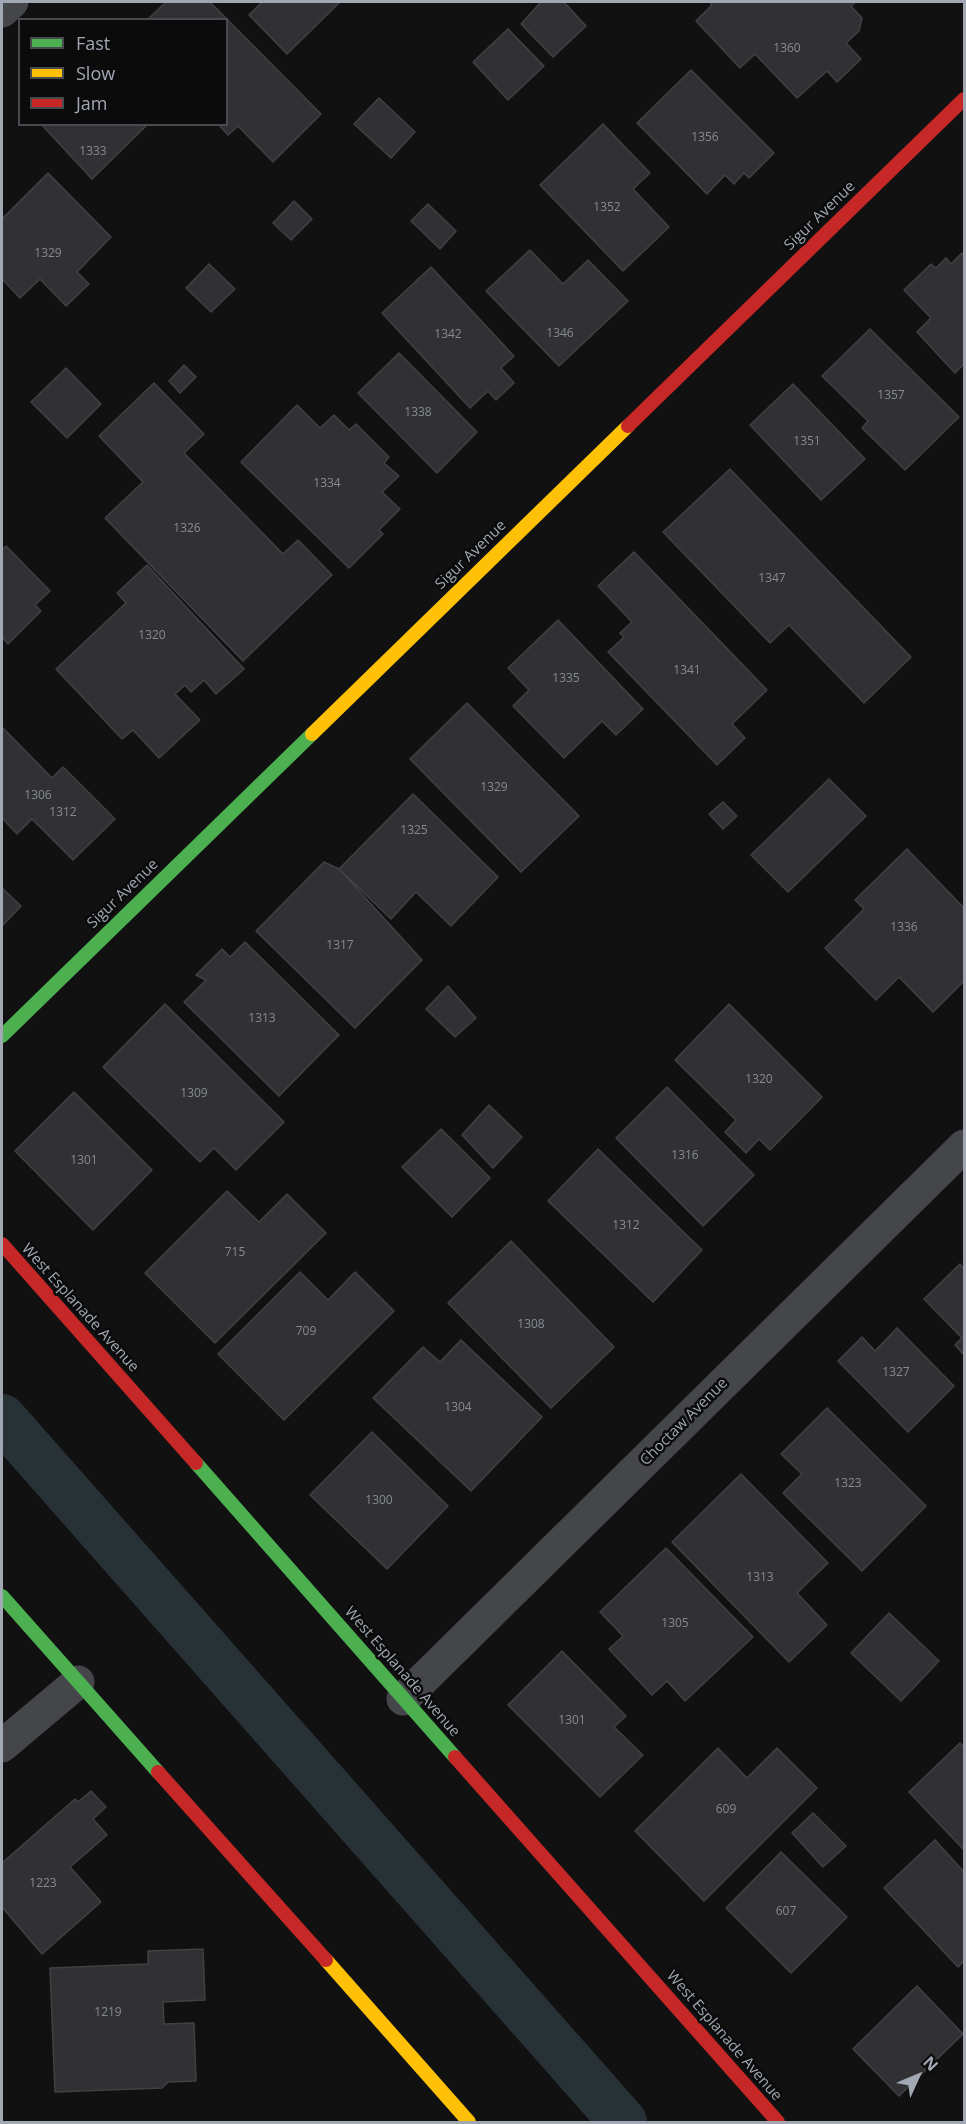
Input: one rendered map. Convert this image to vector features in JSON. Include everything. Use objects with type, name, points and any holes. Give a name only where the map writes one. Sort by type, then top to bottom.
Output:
[{"type":"main road","name":"Sigur Avenue","points":[[2,1036],[964,99]]},
{"type":"main road","name":"West Esplanade Avenue","points":[[2,1244],[778,2122]]},
{"type":"main road","points":[[2,1596],[469,2122]]},
{"type":"street","points":[[2,11],[12,2]]},
{"type":"street","name":"Choctaw Avenue","points":[[403,1699],[964,1146]]},
{"type":"street","points":[[2,1746],[78,1682]]},
{"type":"building","points":[[166,2],[210,2],[226,18],[149,18]]},
{"type":"building","points":[[262,2],[340,2],[287,54],[249,15]]},
{"type":"building","points":[[541,2],[564,2],[586,26],[553,57],[521,24]]},
{"type":"building","points":[[711,2],[856,2],[851,6],[862,18],[859,31],[846,43],[861,59],[837,82],[827,71],[797,98],[755,54],[740,68],[696,21],[711,6]]},
{"type":"building","points":[[228,20],[321,114],[273,162],[238,126],[228,135],[220,126],[228,126]]},
{"type":"building","points":[[508,29],[544,66],[508,100],[473,62]]},
{"type":"building","points":[[691,70],[774,153],[749,178],[744,173],[734,184],[725,175],[707,194],[637,123]]},
{"type":"building","points":[[379,98],[415,132],[391,158],[354,124]]},
{"type":"building","points":[[603,124],[650,173],[633,189],[669,227],[623,271],[540,185]]},
{"type":"building","points":[[43,126],[146,126],[92,179]]},
{"type":"building","points":[[48,173],[111,237],[77,272],[89,284],[66,306],[40,279],[20,298],[2,279],[2,219]]},
{"type":"building","points":[[294,201],[312,219],[291,240],[273,223]]},
{"type":"building","points":[[428,204],[456,231],[440,249],[411,221]]},
{"type":"building","points":[[530,250],[563,284],[588,260],[628,301],[559,366],[486,291]]},
{"type":"building","points":[[962,253],[964,255],[964,364],[955,373],[917,332],[931,318],[904,290],[931,264],[936,268],[946,258],[951,264]]},
{"type":"building","points":[[209,264],[235,289],[211,312],[186,288]]},
{"type":"building","points":[[431,267],[514,356],[501,368],[514,383],[496,400],[488,391],[470,408],[382,313]]},
{"type":"building","points":[[870,329],[959,417],[905,470],[862,428],[868,421],[822,376]]},
{"type":"building","points":[[399,353],[477,432],[437,473],[358,393]]},
{"type":"building","points":[[184,365],[196,377],[180,393],[169,381]]},
{"type":"building","points":[[66,368],[101,404],[67,438],[31,402]]},
{"type":"building","points":[[154,383],[204,434],[184,453],[283,554],[298,540],[332,575],[243,661],[105,518],[143,482],[99,436]]},
{"type":"building","points":[[793,384],[865,459],[821,500],[750,425]]},
{"type":"building","points":[[297,405],[320,428],[334,415],[349,430],[356,424],[389,457],[384,463],[399,476],[382,492],[400,509],[379,530],[383,534],[349,568],[241,462]]},
{"type":"building","points":[[730,469],[911,657],[864,703],[789,625],[770,643],[663,532]]},
{"type":"building","points":[[6,546],[50,591],[35,605],[41,611],[8,644],[2,637],[2,550]]},
{"type":"building","points":[[634,552],[767,690],[732,724],[745,738],[717,765],[608,652],[624,637],[620,633],[632,622],[598,586]]},
{"type":"building","points":[[147,565],[244,669],[216,694],[204,680],[191,692],[185,685],[175,694],[200,720],[159,758],[133,730],[122,739],[56,669],[126,603],[117,593]]},
{"type":"building","points":[[558,620],[643,709],[616,735],[602,721],[564,758],[513,706],[529,690],[508,668]]},
{"type":"building","points":[[467,703],[579,816],[521,872],[410,759]]},
{"type":"building","points":[[2,727],[52,778],[63,767],[115,819],[73,860],[32,819],[17,834],[2,818]]},
{"type":"building","points":[[829,779],[866,816],[788,892],[751,855]]},
{"type":"building","points":[[413,794],[498,877],[451,926],[416,892],[391,919],[339,869]]},
{"type":"building","points":[[723,802],[737,816],[723,829],[709,814]]},
{"type":"building","points":[[907,849],[964,908],[964,981],[933,1012],[899,977],[876,1000],[825,948],[864,909],[855,900]]},
{"type":"building","points":[[324,862],[339,869],[422,960],[355,1028],[256,931]]},
{"type":"building","points":[[2,888],[21,906],[2,926]]},
{"type":"building","points":[[245,942],[339,1035],[279,1096],[184,1002],[206,980],[196,975],[222,949],[230,957]]},
{"type":"building","points":[[448,986],[476,1018],[455,1037],[426,1009]]},
{"type":"building","points":[[165,1004],[284,1122],[236,1170],[214,1148],[200,1162],[103,1067]]},
{"type":"building","points":[[729,1004],[822,1097],[770,1150],[759,1139],[746,1153],[725,1132],[736,1120],[675,1060]]},
{"type":"building","points":[[667,1087],[754,1175],[703,1226],[616,1138]]},
{"type":"building","points":[[74,1092],[152,1170],[93,1230],[15,1151]]},
{"type":"building","points":[[489,1105],[522,1137],[493,1168],[462,1135]]},
{"type":"building","points":[[441,1129],[490,1178],[452,1217],[402,1167]]},
{"type":"building","points":[[598,1149],[702,1250],[653,1302],[548,1201]]},
{"type":"building","points":[[227,1191],[259,1222],[287,1194],[326,1233],[215,1343],[145,1273]]},
{"type":"building","points":[[511,1241],[614,1347],[551,1408],[448,1303]]},
{"type":"building","points":[[960,1264],[964,1269],[964,1355],[955,1345],[962,1338],[924,1299]]},
{"type":"building","points":[[300,1272],[328,1300],[355,1272],[394,1311],[284,1420],[218,1354]]},
{"type":"building","points":[[897,1328],[954,1386],[908,1432],[838,1361],[862,1337],[875,1351]]},
{"type":"building","points":[[461,1340],[542,1417],[471,1491],[373,1398],[423,1347],[440,1362]]},
{"type":"building","points":[[827,1408],[926,1506],[862,1571],[783,1493],[802,1474],[781,1454]]},
{"type":"building","points":[[372,1432],[448,1506],[387,1569],[310,1495]]},
{"type":"building","points":[[741,1474],[828,1563],[797,1593],[827,1625],[789,1662],[672,1542]]},
{"type":"building","points":[[666,1548],[753,1637],[685,1701],[667,1681],[652,1695],[609,1649],[623,1636],[600,1612]]},
{"type":"building","points":[[889,1613],[939,1661],[901,1701],[851,1653]]},
{"type":"building","points":[[562,1651],[626,1716],[614,1727],[643,1755],[600,1797],[508,1705]]},
{"type":"building","points":[[960,1743],[964,1748],[964,1850],[909,1792]]},
{"type":"building","points":[[718,1748],[747,1778],[777,1748],[817,1788],[704,1901],[635,1831]]},
{"type":"building","points":[[91,1791],[106,1807],[93,1819],[107,1835],[70,1867],[101,1902],[42,1954],[2,1907],[2,1863],[75,1799],[78,1802]]},
{"type":"building","points":[[813,1813],[846,1846],[823,1867],[792,1833]]},
{"type":"building","points":[[935,1840],[964,1872],[964,1961],[958,1967],[884,1888]]},
{"type":"building","points":[[781,1852],[847,1917],[791,1973],[726,1908]]},
{"type":"building","points":[[203,1949],[205,2000],[163,2002],[164,2024],[194,2023],[196,2081],[168,2082],[162,2088],[55,2092],[50,1968],[148,1964],[148,1951]]},
{"type":"building","points":[[917,1986],[963,2034],[899,2096],[853,2049]]},
{"type":"waterway","points":[[2,1418],[623,2122]]},
{"type":"traffic: fast","points":[[2,1036],[312,734]]},
{"type":"traffic: fast","points":[[196,1463],[455,1757]]},
{"type":"traffic: fast","points":[[2,1596],[158,1772]]},
{"type":"traffic: slow","points":[[312,734],[628,426]]},
{"type":"traffic: slow","points":[[326,1960],[469,2122]]},
{"type":"traffic: jam","points":[[628,426],[964,99]]},
{"type":"traffic: jam","points":[[2,1244],[196,1463]]},
{"type":"traffic: jam","points":[[455,1757],[778,2122]]},
{"type":"traffic: jam","points":[[158,1772],[326,1960]]}]
